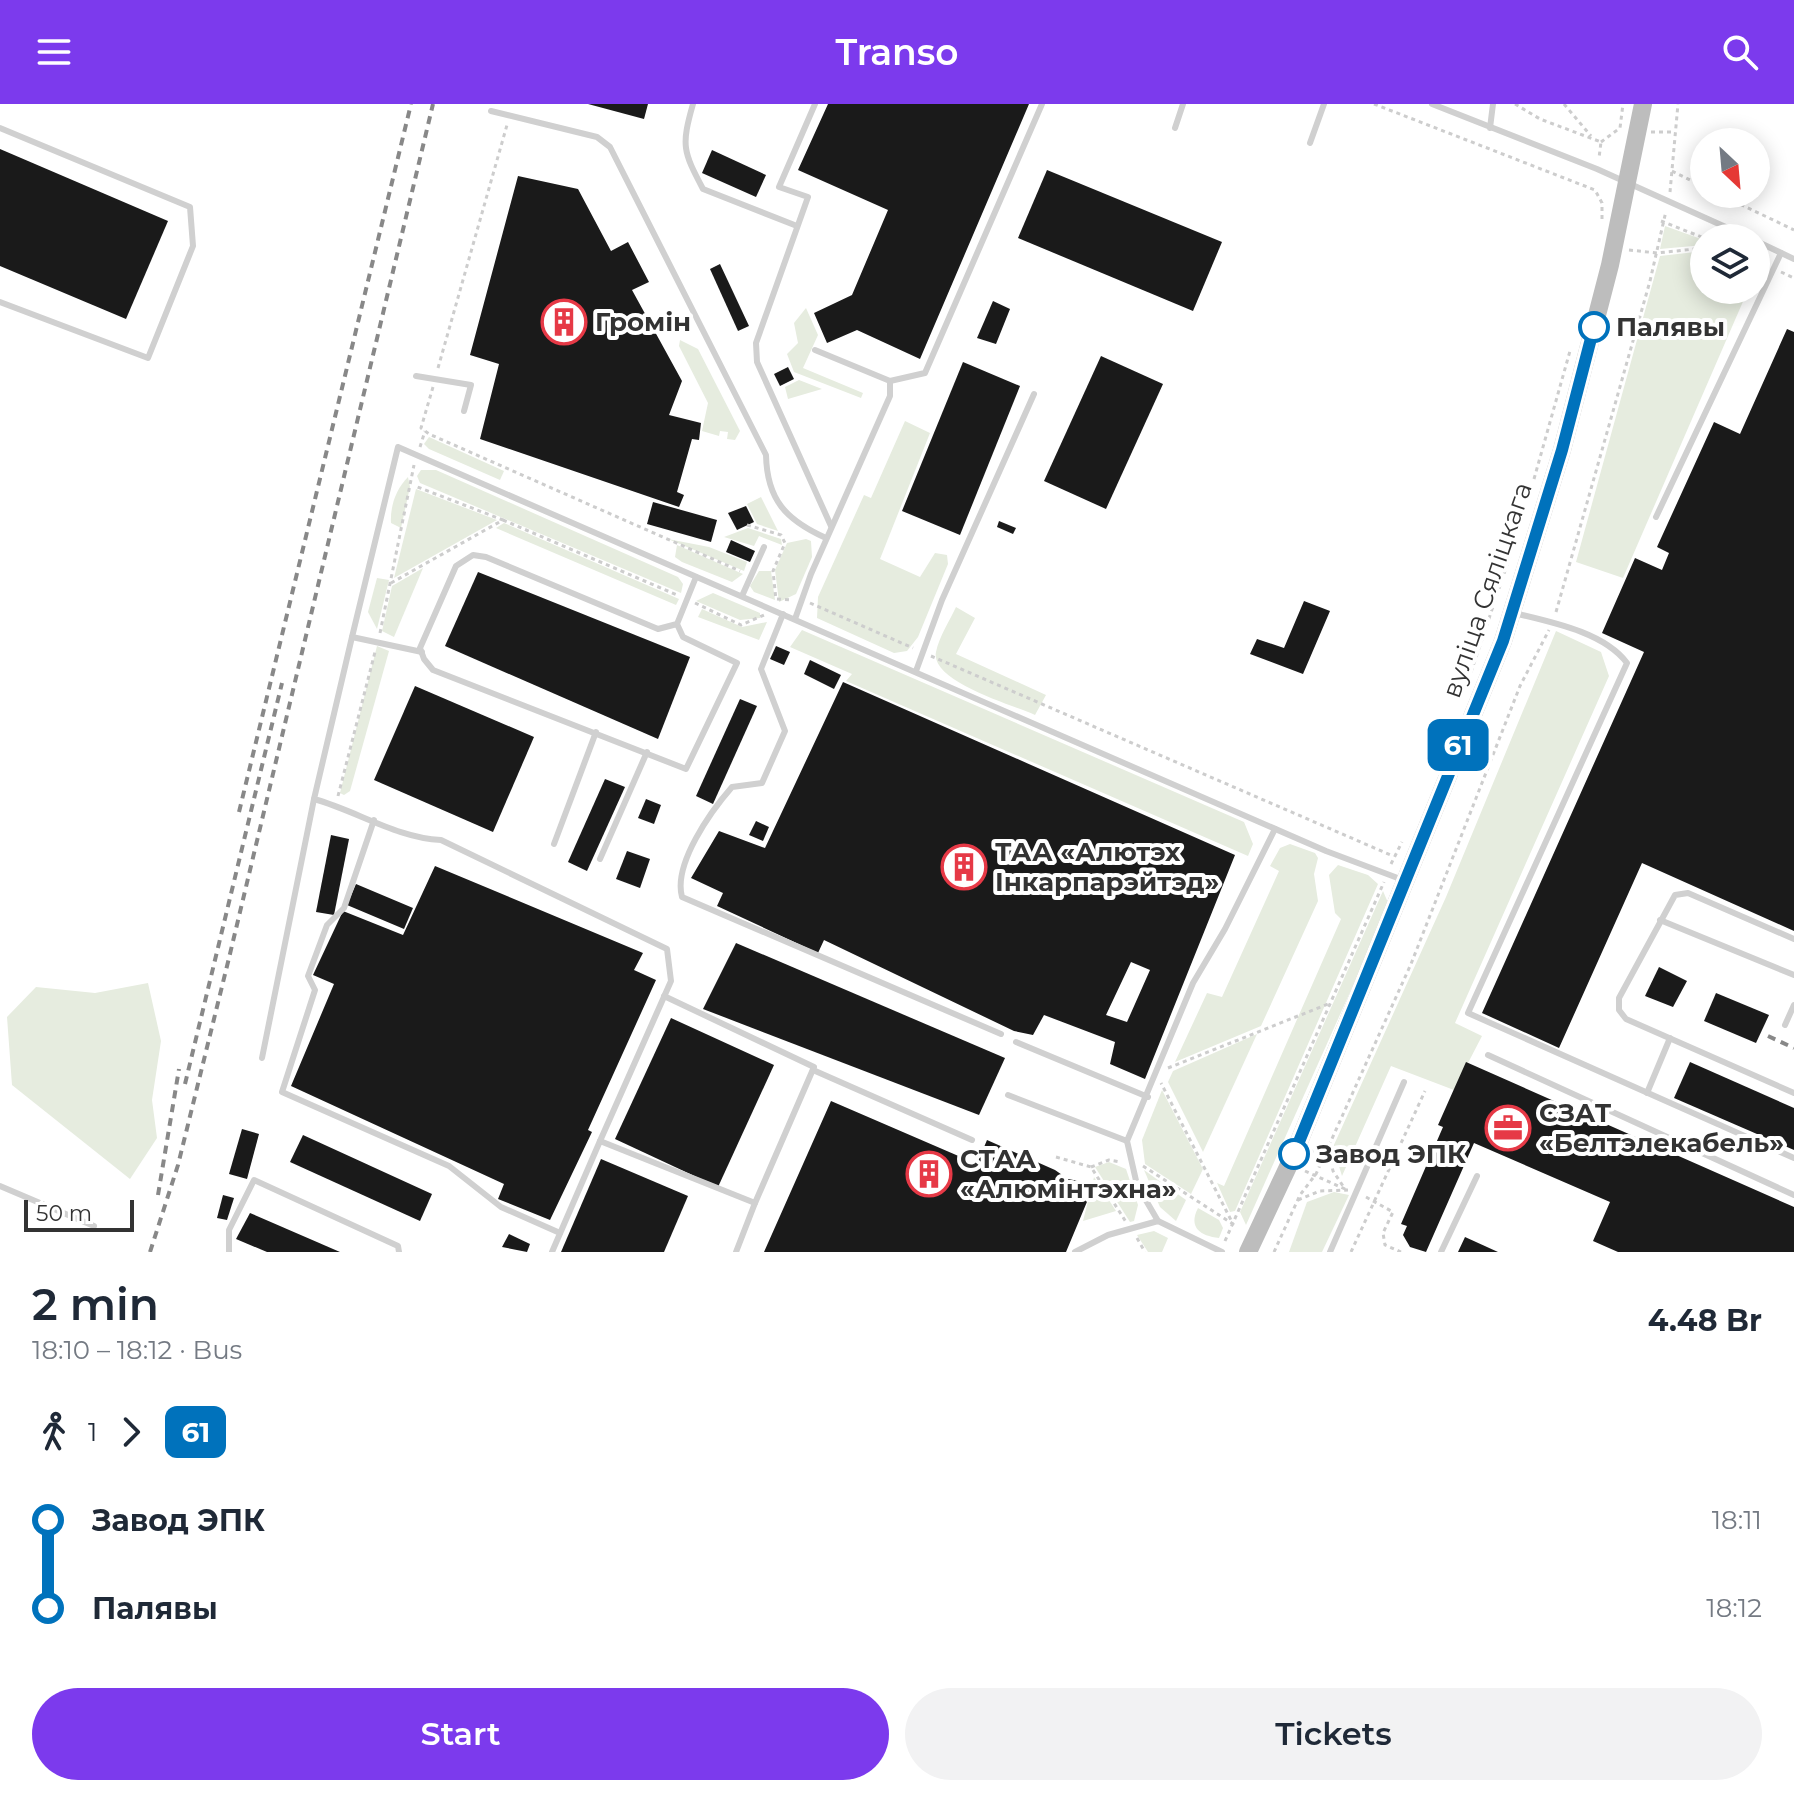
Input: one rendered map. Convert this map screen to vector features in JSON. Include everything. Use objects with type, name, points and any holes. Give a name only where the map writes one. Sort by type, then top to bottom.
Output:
[{"type":"main road","name":"вуліца Сяліцкага","points":[[1248,1252],[1294,1154],[1511,613],[1562,450],[1629,183],[1643,104]]},
{"type":"lane","points":[[693,104],[683,140],[684,153],[703,189],[797,226]]},
{"type":"lane","points":[[815,104],[779,187],[808,197],[759,327],[757,362],[831,526]]},
{"type":"lane","points":[[815,350],[890,381],[925,373],[1042,104]]},
{"type":"lane","points":[[1175,128],[1183,104]]},
{"type":"lane","points":[[1310,143],[1324,104]]},
{"type":"lane","points":[[1432,104],[1597,169],[1720,224]]},
{"type":"lane","points":[[1490,128],[1493,104]]},
{"type":"lane","points":[[491,111],[597,137],[610,147],[766,455],[766,482],[771,492],[786,512],[803,527],[826,538]]},
{"type":"lane","points":[[0,128],[190,207],[193,246],[148,358],[0,302]]},
{"type":"lane","points":[[1770,248],[1794,259]]},
{"type":"lane","points":[[1656,517],[1781,253]]},
{"type":"lane","points":[[416,376],[471,385],[464,411]]},
{"type":"lane","points":[[795,619],[831,526],[890,396],[890,381]]},
{"type":"lane","points":[[916,671],[942,600],[1034,394]]},
{"type":"lane","points":[[262,1058],[314,799],[398,447],[1386,877],[1406,881]]},
{"type":"lane","points":[[742,596],[764,547]]},
{"type":"lane","points":[[677,624],[658,629],[486,557],[473,555],[456,566],[420,648],[433,670],[686,769],[737,663],[683,637],[677,624],[696,577]]},
{"type":"lane","points":[[1511,613],[1553,622],[1616,649],[1627,663],[1468,1013],[1794,1158]]},
{"type":"lane","points":[[783,614],[761,669],[785,731],[762,783],[732,787],[705,818],[678,884],[682,897],[1001,1034]]},
{"type":"lane","points":[[352,637],[422,652]]},
{"type":"lane","points":[[554,844],[596,732]]},
{"type":"lane","points":[[600,859],[647,752]]},
{"type":"lane","points":[[314,799],[417,839],[441,840],[667,949],[671,981],[552,1252]]},
{"type":"lane","points":[[374,820],[344,908],[327,925],[308,976],[315,990],[282,1092],[449,1166],[501,1207],[560,1233]]},
{"type":"lane","points":[[1221,1252],[1158,1221],[1137,1185],[1127,1141],[1148,1097],[1193,983],[1225,929],[1275,829]]},
{"type":"lane","points":[[1794,939],[1688,893],[1675,895],[1619,998],[1619,1010],[1626,1019],[1794,1093]]},
{"type":"lane","points":[[1660,920],[1794,975]]},
{"type":"lane","points":[[664,996],[814,1067],[736,1252]]},
{"type":"lane","points":[[1785,1025],[1794,1005]]},
{"type":"lane","points":[[1647,1093],[1670,1038]]},
{"type":"lane","points":[[1016,1042],[1148,1097]]},
{"type":"lane","points":[[1488,1055],[1794,1195]]},
{"type":"lane","points":[[813,1070],[972,1140]]},
{"type":"lane","points":[[1330,1252],[1404,1082]]},
{"type":"lane","points":[[1008,1095],[1127,1141]]},
{"type":"lane","points":[[600,1141],[755,1203]]},
{"type":"lane","points":[[1441,1252],[1477,1176]]},
{"type":"lane","points":[[229,1252],[229,1230],[254,1180],[398,1246],[399,1252]]},
{"type":"lane","points":[[0,1186],[94,1226]]},
{"type":"lane","points":[[1075,1252],[1108,1235],[1158,1221]]},
{"type":"path","points":[[1374,104],[1595,190]]},
{"type":"path","points":[[1515,104],[1540,119],[1601,142]]},
{"type":"path","points":[[1564,104],[1593,139]]},
{"type":"path","points":[[1601,231],[1602,203],[1595,190],[1601,142],[1620,128],[1623,104]]},
{"type":"path","points":[[1274,1252],[1298,1200],[1316,1174],[1427,926],[1520,686],[1553,622],[1657,253],[1661,221],[1670,201],[1678,104]]},
{"type":"path","points":[[509,116],[421,428],[751,576]]},
{"type":"path","points":[[1672,171],[1690,180]]},
{"type":"path","points":[[1748,208],[1794,230]]},
{"type":"path","points":[[1661,221],[1690,232]]},
{"type":"path","points":[[1613,249],[1657,253],[1690,249]]},
{"type":"path","points":[[1531,492],[1571,348]]},
{"type":"path","points":[[335,805],[378,642],[413,485],[411,477],[425,431]]},
{"type":"path","points":[[413,485],[503,520],[741,625],[761,619],[777,599],[802,600],[1393,856]]},
{"type":"path","points":[[391,583],[503,520]]},
{"type":"path","points":[[747,525],[781,535],[785,543],[773,571],[777,599]]},
{"type":"path","points":[[1470,675],[1517,535]]},
{"type":"path","points":[[1221,1252],[1393,856],[1405,837]]},
{"type":"path","points":[[1233,1224],[1156,1073],[1328,1004]]},
{"type":"path","points":[[1351,1252],[1425,1091]]},
{"type":"path","points":[[1313,1151],[1328,1148]]},
{"type":"path","points":[[1328,1148],[1333,1171],[1345,1189]]},
{"type":"path","points":[[1056,1157],[1091,1167],[1109,1160],[1143,1166],[1233,1224]]},
{"type":"path","points":[[1091,1167],[1145,1252]]},
{"type":"path","points":[[1305,1171],[1393,1212],[1383,1233],[1385,1245],[1401,1252]]},
{"type":"path","points":[[1298,1200],[1320,1191],[1345,1189]]},
{"type":"shaded area","points":[[1665,226],[1690,235],[1690,246],[1660,249]]},
{"type":"shaded area","points":[[1690,253],[1690,304],[1742,304],[1623,578],[1576,562],[1660,256]]},
{"type":"shaded area","points":[[806,308],[818,335],[803,368],[863,393],[861,398],[794,372],[787,354],[798,343],[794,323]]},
{"type":"shaded area","points":[[680,340],[698,349],[740,431],[735,440],[727,439],[728,432],[720,431],[719,436],[702,431],[708,403],[679,346]]},
{"type":"shaded area","points":[[799,380],[822,389],[788,399],[785,387]]},
{"type":"shaded area","points":[[905,421],[930,433],[880,559],[920,577],[935,553],[947,555],[948,564],[918,637],[907,651],[894,653],[817,618],[818,597],[864,495],[871,498]]},
{"type":"shaded area","points":[[429,437],[504,471],[500,480],[429,449],[424,444]]},
{"type":"shaded area","points":[[421,470],[436,470],[678,577],[683,584],[681,593],[420,483],[417,476]]},
{"type":"shaded area","points":[[408,477],[410,487],[401,528],[391,523],[392,510],[397,492]]},
{"type":"shaded area","points":[[416,489],[497,520],[394,578]]},
{"type":"shaded area","points":[[761,497],[778,531],[757,524],[747,504]]},
{"type":"shaded area","points":[[504,523],[679,599],[676,605],[496,528]]},
{"type":"shaded area","points":[[748,528],[781,539],[782,545],[759,536],[754,546],[724,537]]},
{"type":"shaded area","points":[[668,539],[709,547],[747,562],[744,571]]},
{"type":"shaded area","points":[[806,539],[811,541],[812,557],[796,594],[779,602],[775,570],[787,543]]},
{"type":"shaded area","points":[[677,545],[743,574],[732,582],[682,562],[675,557]]},
{"type":"shaded area","points":[[423,568],[394,637],[382,631],[392,586]]},
{"type":"shaded area","points":[[759,571],[771,571],[775,600],[754,592],[750,586]]},
{"type":"shaded area","points":[[377,578],[389,580],[377,629],[368,612]]},
{"type":"shaded area","points":[[713,593],[760,613],[760,618],[740,620],[696,601]]},
{"type":"shaded area","points":[[956,607],[975,618],[956,654],[1046,695],[1035,715],[975,691],[946,673],[938,663],[937,646]]},
{"type":"shaded area","points":[[702,609],[742,627],[767,622],[759,640],[698,617]]},
{"type":"shaded area","points":[[802,630],[1244,822],[1253,844],[1248,856],[846,681],[852,674],[790,647]]},
{"type":"shaded area","points":[[1556,631],[1601,652],[1609,676],[1455,1023],[1482,1036],[1454,1090],[1391,1066],[1342,1176],[1333,1147],[1446,897]]},
{"type":"shaded area","points":[[377,646],[389,651],[350,791],[344,795],[340,793]]},
{"type":"shaded area","points":[[1290,844],[1315,853],[1318,858],[1314,874],[1318,901],[1261,1026],[1175,1062],[1207,993],[1222,997],[1279,871],[1270,866],[1280,848]]},
{"type":"shaded area","points":[[1338,865],[1368,875],[1378,884],[1235,1211],[1230,1212],[1217,1183],[1224,1186],[1341,919],[1335,913],[1329,875]]},
{"type":"shaded area","points":[[1383,891],[1389,905],[1246,1225],[1240,1212]]},
{"type":"shaded area","points":[[148,983],[161,1041],[152,1100],[157,1138],[130,1179],[12,1085],[7,1017],[36,987],[95,993]]},
{"type":"shaded area","points":[[1257,1034],[1203,1152],[1168,1082],[1173,1071]]},
{"type":"shaded area","points":[[1162,1090],[1203,1169],[1191,1194],[1145,1164],[1142,1140]]},
{"type":"shaded area","points":[[1109,1162],[1126,1169],[1138,1205],[1134,1221],[1130,1222],[1095,1167]]},
{"type":"shaded area","points":[[1144,1170],[1186,1200],[1176,1221],[1160,1207]]},
{"type":"shaded area","points":[[1094,1177],[1116,1211],[1083,1221]]},
{"type":"shaded area","points":[[1334,1192],[1349,1195],[1322,1252],[1289,1252],[1307,1202]]},
{"type":"shaded area","points":[[1198,1208],[1219,1220],[1223,1228],[1219,1238],[1201,1233],[1195,1225]]},
{"type":"shaded area","points":[[1154,1231],[1168,1238],[1162,1252],[1148,1252],[1137,1235]]},
{"type":"building","points":[[588,104],[648,104],[644,119]]},
{"type":"building","points":[[828,104],[1029,104],[920,359],[857,330],[827,343],[814,313],[852,295],[888,210],[798,170]]},
{"type":"building","points":[[0,149],[168,221],[126,319],[0,266]]},
{"type":"building","points":[[712,150],[766,175],[756,197],[702,173]]},
{"type":"building","points":[[1047,170],[1222,242],[1193,311],[1018,238]]},
{"type":"building","name":"Громін","points":[[518,176],[578,189],[611,251],[628,242],[649,282],[632,290],[682,381],[669,415],[701,423],[699,440],[692,439],[677,492],[684,495],[679,507],[480,439],[499,364],[470,355]]},
{"type":"building","points":[[720,264],[749,326],[738,331],[710,269]]},
{"type":"building","points":[[993,301],[1010,309],[996,344],[977,338]]},
{"type":"building","points":[[1787,329],[1794,332],[1794,931],[1642,863],[1559,1048],[1482,1013],[1644,652],[1602,633],[1635,558],[1662,570],[1669,553],[1657,547],[1714,422],[1740,434]]},
{"type":"building","points":[[1101,356],[1163,384],[1106,509],[1044,481]]},
{"type":"building","points":[[963,362],[1020,386],[960,535],[902,511]]},
{"type":"building","points":[[788,367],[794,379],[780,386],[774,374]]},
{"type":"building","points":[[653,502],[717,520],[711,542],[647,524]]},
{"type":"building","points":[[746,506],[754,522],[737,530],[728,513]]},
{"type":"building","points":[[999,521],[1016,528],[1013,534],[997,527]]},
{"type":"building","points":[[731,540],[755,551],[750,562],[726,552]]},
{"type":"building","points":[[478,572],[690,657],[658,739],[445,646]]},
{"type":"building","points":[[1304,601],[1330,611],[1303,674],[1250,654],[1257,639],[1284,648]]},
{"type":"building","points":[[776,646],[790,652],[784,665],[770,659]]},
{"type":"building","points":[[810,660],[841,675],[834,689],[804,674]]},
{"type":"building","name":"ТАА «Алютэх Інкарпарэйтэд»","points":[[843,682],[1235,855],[1145,1079],[1110,1064],[1115,1042],[1044,1015],[1033,1035],[1014,1031],[824,940],[818,953],[717,906],[723,893],[691,878],[719,831],[765,848]],"holes":[[[1131,962],[1150,970],[1127,1022],[1106,1015]]]},
{"type":"building","points":[[415,686],[534,737],[493,832],[374,780]]},
{"type":"building","points":[[740,699],[757,706],[713,804],[696,796]]},
{"type":"building","points":[[605,779],[625,787],[587,871],[568,862]]},
{"type":"building","points":[[646,799],[661,805],[654,824],[638,818]]},
{"type":"building","points":[[756,821],[769,827],[763,841],[749,835]]},
{"type":"building","points":[[331,835],[349,839],[334,915],[316,912]]},
{"type":"building","points":[[627,851],[650,859],[640,888],[616,879]]},
{"type":"building","points":[[435,866],[643,953],[634,970],[656,980],[588,1130],[592,1132],[550,1220],[498,1199],[504,1184],[291,1086],[334,984],[313,975],[343,911],[403,935]]},
{"type":"building","points":[[356,884],[413,908],[404,929],[347,905]]},
{"type":"building","points":[[736,943],[1005,1058],[979,1115],[703,1009]]},
{"type":"building","points":[[1659,967],[1687,981],[1673,1007],[1645,996]]},
{"type":"building","points":[[1716,993],[1769,1015],[1756,1043],[1704,1021]]},
{"type":"building","points":[[671,1018],[774,1065],[718,1187],[615,1139]]},
{"type":"building","points":[[1466,1062],[1794,1207],[1794,1252],[1618,1252],[1593,1241],[1610,1202],[1474,1143],[1426,1252],[1410,1247],[1403,1235],[1407,1226],[1401,1224],[1443,1127],[1438,1125]]},
{"type":"building","points":[[1690,1062],[1794,1108],[1794,1150],[1674,1098]]},
{"type":"building","name":"СТАА «Алюмінтэхна»","points":[[831,1101],[977,1164],[987,1140],[1055,1170],[1068,1179],[1084,1182],[1090,1188],[1089,1197],[1066,1252],[764,1252]]},
{"type":"building","points":[[242,1129],[259,1134],[247,1179],[229,1174]]},
{"type":"building","points":[[303,1135],[432,1194],[420,1221],[290,1162]]},
{"type":"building","points":[[601,1159],[688,1196],[664,1252],[561,1252]]},
{"type":"building","points":[[223,1195],[234,1198],[227,1220],[217,1218]]},
{"type":"building","points":[[250,1213],[340,1252],[267,1252],[236,1239]]},
{"type":"building","points":[[509,1234],[530,1244],[527,1252],[502,1247]]},
{"type":"building","points":[[1465,1237],[1498,1252],[1458,1252]]},
{"type":"railway","points":[[239,812],[411,104]]},
{"type":"railway","points":[[150,1252],[178,1165],[433,104]]},
{"type":"railway","points":[[185,1084],[282,683]]},
{"type":"railway","points":[[1768,1036],[1794,1048]]},
{"type":"railway","points":[[158,1195],[179,1069]]},
{"type":"bus line","name":"61","points":[[1294,1154],[1503,641],[1562,450],[1594,327]]},
{"type":"place","name":"Громін","points":[[564,322]]},
{"type":"place","name":"Палявы","points":[[1594,327]]},
{"type":"place","name":"ТАА «Алютэх Інкарпарэйтэд»","points":[[964,867]]},
{"type":"place","name":"СЗАТ «Белтэлекабель»","points":[[1508,1128]]},
{"type":"place","name":"Завод ЭПК","points":[[1294,1154]]},
{"type":"place","name":"СТАА «Алюмінтэхна»","points":[[929,1174]]}]
